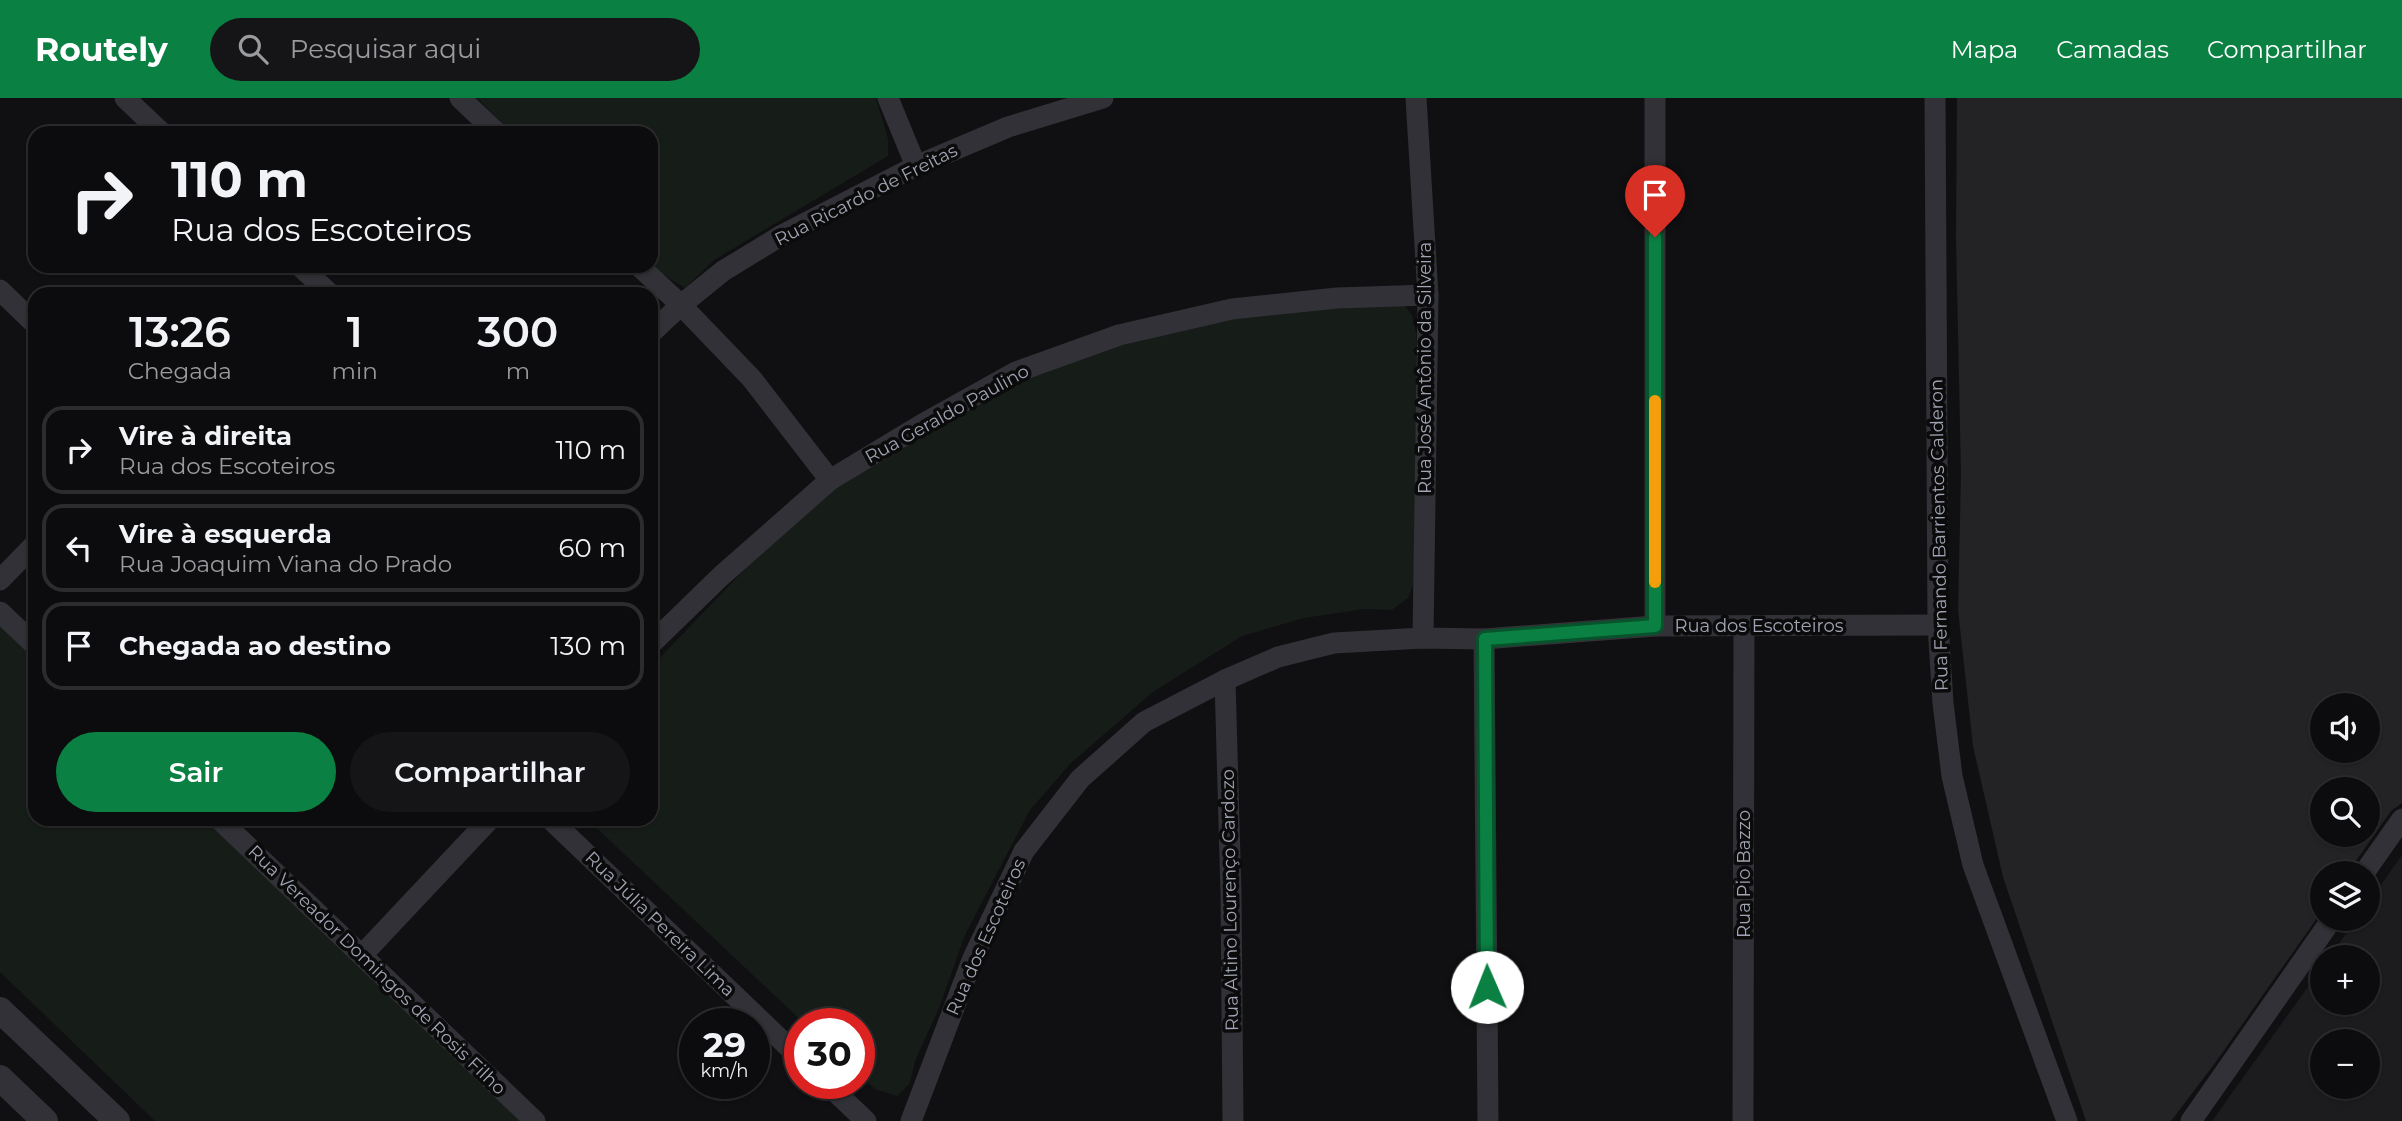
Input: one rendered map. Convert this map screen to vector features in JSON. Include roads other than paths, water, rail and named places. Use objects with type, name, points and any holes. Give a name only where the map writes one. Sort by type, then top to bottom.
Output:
[{"type":"street","points":[[125,98],[155,126]]},
{"type":"street","points":[[460,98],[490,126]]},
{"type":"street","points":[[888,98],[916,166]]},
{"type":"street","name":"Rua Ricardo de Freitas","points":[[658,326],[723,271],[782,235],[916,166],[1008,127],[1103,98]]},
{"type":"street","name":"Rua José Antônio da Silveira","points":[[1416,98],[1429,295],[1423,638]]},
{"type":"street","points":[[1655,98],[1655,626]]},
{"type":"street","name":"Rua Fernando Barrientos Calderon","points":[[1936,98],[1938,625],[1942,703],[1952,776],[1973,865],[2067,1121]]},
{"type":"street","points":[[308,273],[322,287]]},
{"type":"street","points":[[647,273],[752,379],[830,480]]},
{"type":"street","points":[[0,290],[28,317]]},
{"type":"street","name":"Rua Geraldo Paulino","points":[[658,637],[720,577],[830,480],[1016,372],[1119,335],[1232,309],[1337,298],[1429,295]]},
{"type":"street","points":[[0,580],[28,551]]},
{"type":"street","points":[[0,612],[28,638]]},
{"type":"street","name":"Rua dos Escoteiros","points":[[911,1121],[973,958],[1024,851],[1080,779],[1144,722],[1225,680],[1278,657],[1334,643],[1423,638],[1485,639],[1655,626],[1938,625]]},
{"type":"street","name":"Rua Pio Bazzo","points":[[1743,1121],[1744,627]]},
{"type":"street","points":[[1485,639],[1488,1121]]},
{"type":"street","name":"Rua Altino Lourenço Cardozo","points":[[1225,680],[1231,894],[1233,1121]]},
{"type":"street","points":[[2372,861],[2402,819]]},
{"type":"street","name":"Rua Vereador Domingos de Rosis Filho","points":[[226,826],[535,1121]]},
{"type":"street","points":[[363,954],[483,826]]},
{"type":"street","name":"Rua Júlia Pereira Lima","points":[[557,826],[784,1043]]},
{"type":"street","points":[[2190,1121],[2324,931]]},
{"type":"street","points":[[0,1010],[117,1121]]},
{"type":"street","points":[[0,1078],[45,1121]]},
{"type":"street","points":[[843,1099],[866,1121]]}]
